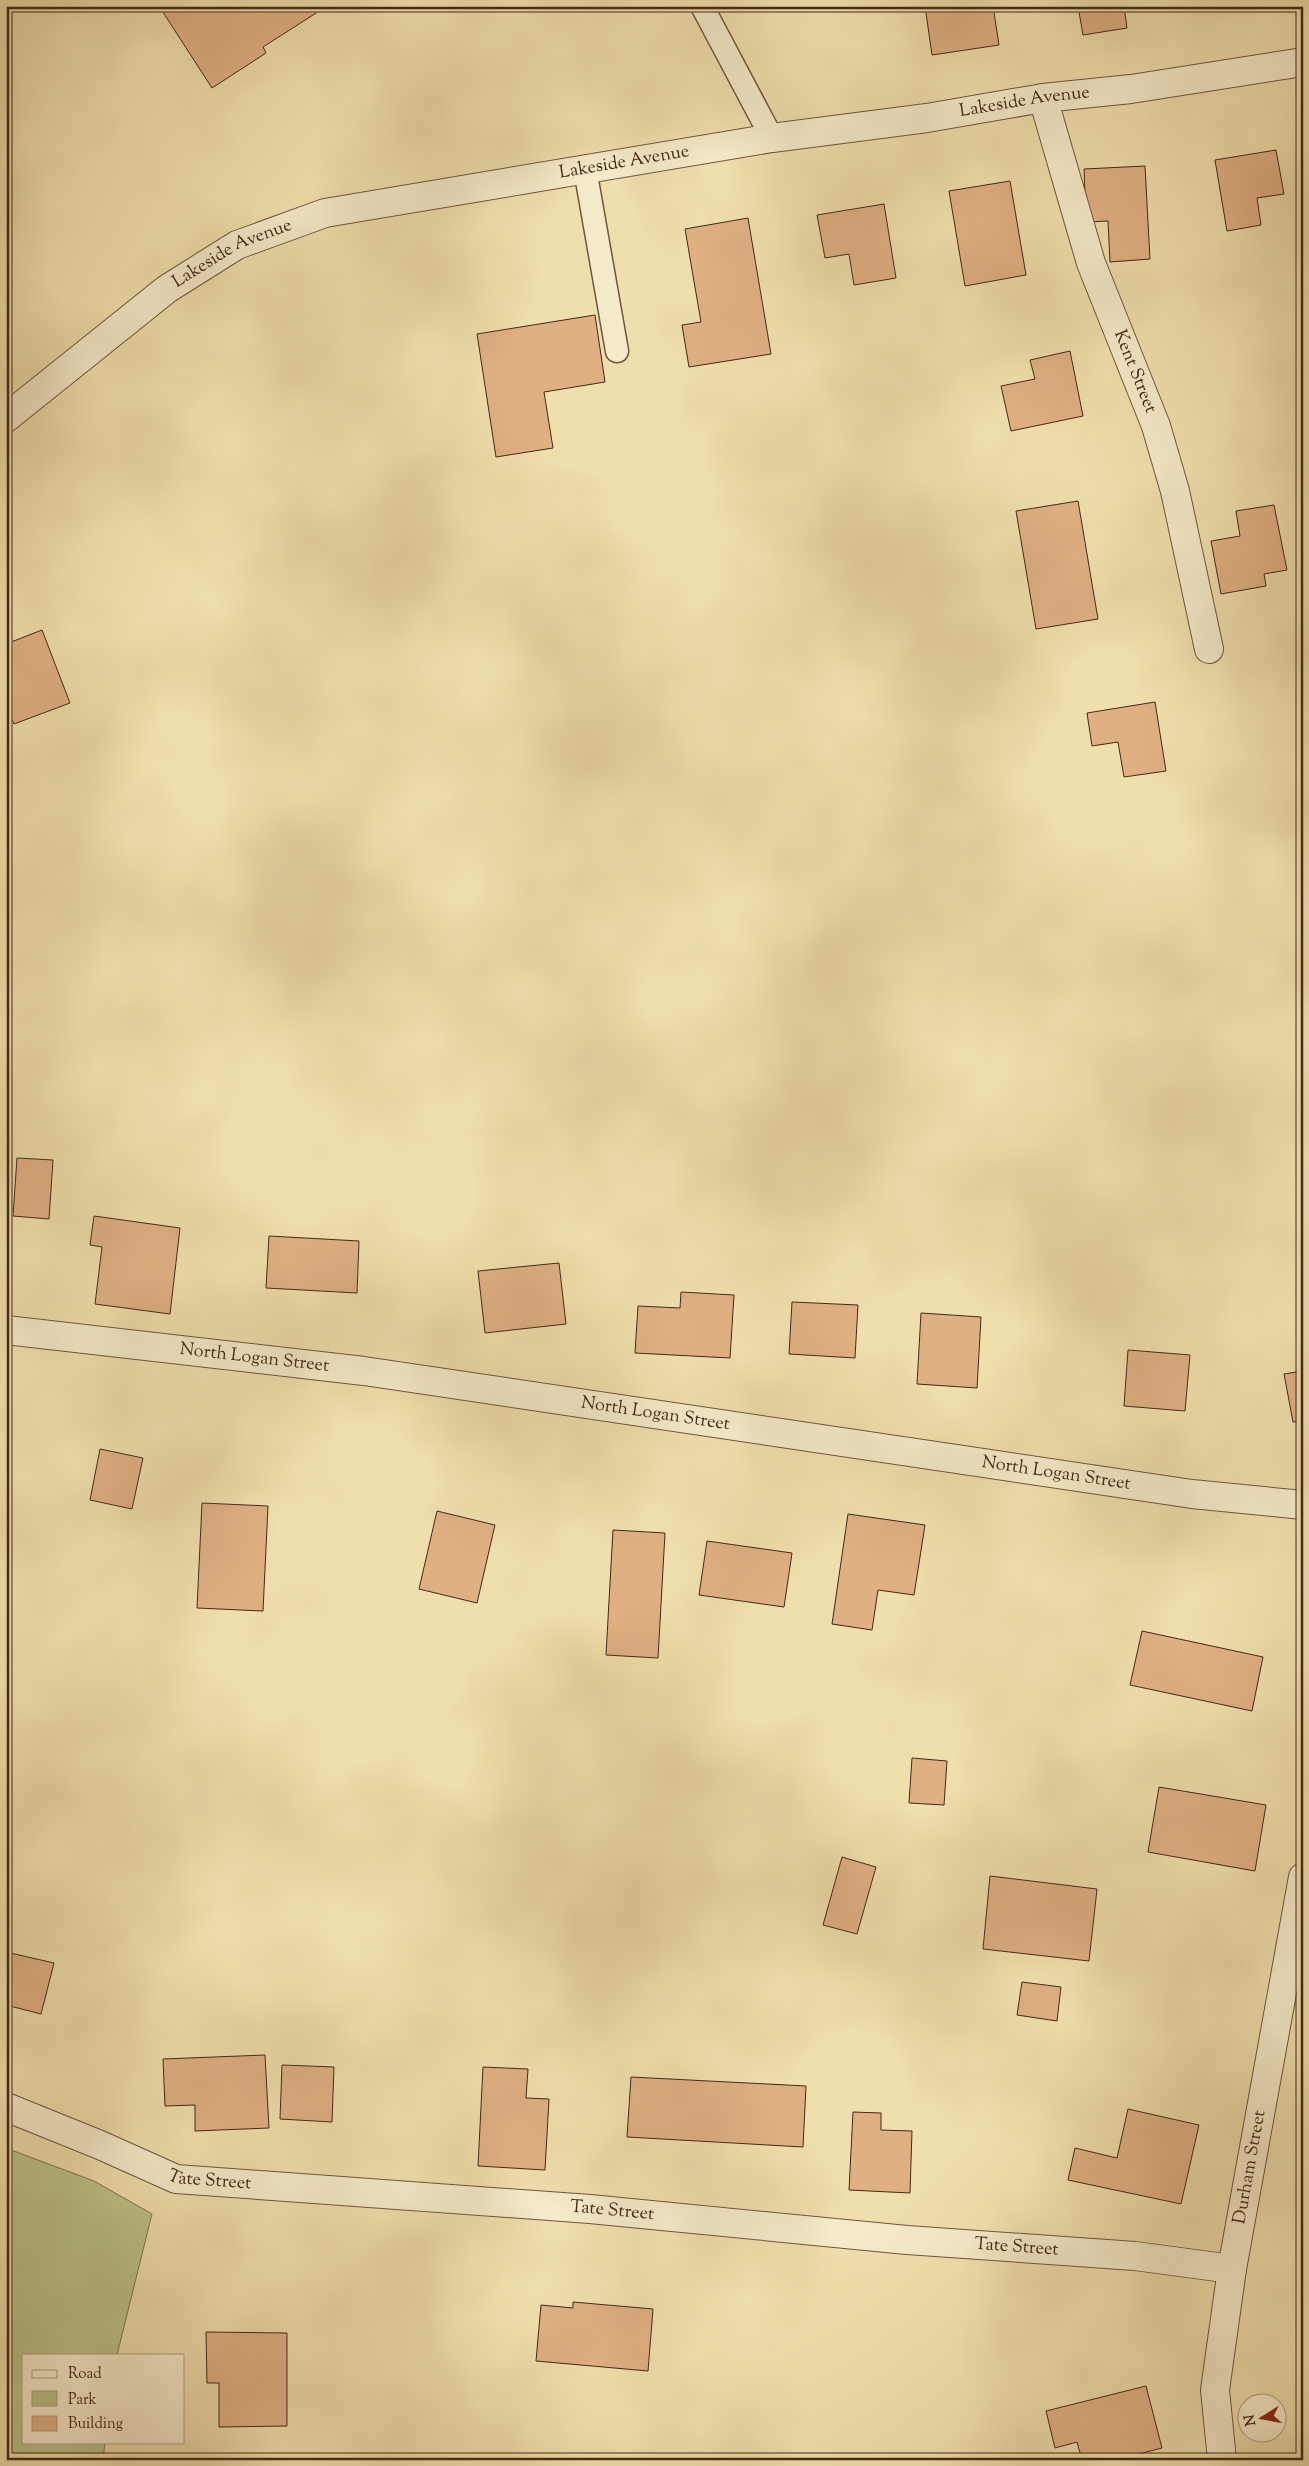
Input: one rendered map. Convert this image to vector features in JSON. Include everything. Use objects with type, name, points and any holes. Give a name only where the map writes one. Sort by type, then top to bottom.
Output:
[{"type":"street","name":"Lakeside Avenue","points":[[6,418],[167,289],[237,245],[325,212],[772,138],[927,118],[1043,98],[1131,89],[1303,62]]},
{"type":"street","name":"Kent Street","points":[[1043,98],[1091,263],[1156,426],[1175,491],[1208,649]]},
{"type":"street","name":"North Logan Street","points":[[6,1330],[364,1371],[1182,1492],[1303,1505]]},
{"type":"street","name":"Durham Street","points":[[1222,2460],[1214,2390],[1232,2269],[1303,1877]]},
{"type":"street","name":"Tate Street","points":[[6,2108],[100,2145],[176,2180],[590,2209],[906,2240],[1135,2256],[1232,2269]]},
{"type":"lane","points":[[702,6],[772,138]]},
{"type":"lane","points":[[585,169],[617,351]]},
{"type":"green space","points":[[6,2148],[94,2181],[152,2214],[117,2354],[22,2354],[22,2444],[105,2444],[103,2460],[6,2460]]},
{"type":"green space","points":[[394,2454],[455,2460],[384,2460]]},
{"type":"building","points":[[159,6],[327,6],[263,47],[266,53],[212,88]]},
{"type":"building","points":[[925,6],[993,6],[999,45],[932,55]]},
{"type":"building","points":[[1078,6],[1124,6],[1127,28],[1083,35]]},
{"type":"building","points":[[1276,150],[1284,194],[1257,198],[1261,225],[1227,231],[1215,160]]},
{"type":"building","points":[[1145,166],[1150,259],[1110,262],[1108,221],[1086,222],[1084,169]]},
{"type":"building","points":[[1010,181],[1026,275],[965,286],[949,191]]},
{"type":"building","points":[[884,204],[896,278],[854,285],[849,254],[825,258],[817,215]]},
{"type":"building","points":[[748,218],[771,354],[689,367],[682,325],[701,322],[685,229]]},
{"type":"building","points":[[595,315],[605,382],[544,392],[553,448],[496,457],[477,334]]},
{"type":"building","points":[[1070,351],[1083,416],[1011,431],[1001,386],[1035,379],[1030,360]]},
{"type":"building","points":[[1078,501],[1098,619],[1036,629],[1016,511]]},
{"type":"building","points":[[1274,505],[1287,570],[1264,574],[1266,586],[1221,594],[1211,541],[1240,536],[1236,511]]},
{"type":"building","points":[[42,630],[70,703],[14,724],[6,705],[6,644]]},
{"type":"building","points":[[1155,702],[1166,771],[1124,777],[1118,742],[1092,746],[1087,713]]},
{"type":"building","points":[[17,1158],[53,1160],[49,1219],[13,1216]]},
{"type":"building","points":[[94,1216],[180,1228],[170,1314],[95,1304],[102,1247],[90,1245]]},
{"type":"building","points":[[269,1236],[359,1241],[357,1293],[266,1288]]},
{"type":"building","points":[[559,1263],[566,1324],[485,1333],[478,1271]]},
{"type":"building","points":[[681,1292],[734,1295],[730,1358],[635,1353],[638,1306],[680,1308]]},
{"type":"building","points":[[792,1302],[858,1305],[855,1358],[789,1354]]},
{"type":"building","points":[[921,1313],[981,1317],[977,1388],[917,1384]]},
{"type":"building","points":[[1128,1350],[1190,1355],[1185,1411],[1124,1406]]},
{"type":"building","points":[[1303,1371],[1303,1421],[1293,1422],[1284,1374]]},
{"type":"building","points":[[100,1449],[143,1458],[132,1509],[90,1500]]},
{"type":"building","points":[[202,1503],[268,1506],[263,1611],[197,1608]]},
{"type":"building","points":[[437,1511],[495,1525],[477,1603],[419,1589]]},
{"type":"building","points":[[848,1514],[925,1525],[914,1595],[878,1590],[872,1630],[832,1624]]},
{"type":"building","points":[[613,1530],[665,1533],[658,1658],[606,1655]]},
{"type":"building","points":[[707,1541],[792,1553],[784,1607],[699,1595]]},
{"type":"building","points":[[1142,1631],[1263,1657],[1252,1711],[1130,1685]]},
{"type":"building","points":[[912,1758],[947,1761],[944,1805],[909,1803]]},
{"type":"building","points":[[1159,1787],[1266,1805],[1255,1871],[1148,1852]]},
{"type":"building","points":[[842,1857],[876,1867],[857,1934],[823,1925]]},
{"type":"building","points":[[990,1876],[1097,1889],[1089,1961],[983,1949]]},
{"type":"building","points":[[6,1952],[54,1963],[41,2014],[6,2005]]},
{"type":"building","points":[[1022,1982],[1061,1987],[1057,2021],[1017,2015]]},
{"type":"building","points":[[265,2055],[269,2128],[195,2131],[195,2105],[165,2106],[163,2059]]},
{"type":"building","points":[[282,2065],[334,2067],[332,2122],[280,2119]]},
{"type":"building","points":[[483,2067],[528,2069],[526,2098],[549,2099],[545,2170],[478,2166]]},
{"type":"building","points":[[631,2077],[806,2086],[803,2147],[627,2137]]},
{"type":"building","points":[[1128,2109],[1199,2125],[1181,2204],[1068,2180],[1075,2148],[1117,2158]]},
{"type":"building","points":[[853,2112],[881,2113],[881,2130],[912,2131],[910,2193],[849,2190]]},
{"type":"building","points":[[573,2302],[653,2309],[648,2371],[536,2361],[541,2305],[573,2308]]},
{"type":"building","points":[[206,2332],[287,2333],[287,2426],[219,2427],[219,2383],[207,2383]]},
{"type":"building","points":[[1146,2386],[1162,2448],[1116,2460],[1082,2460],[1077,2442],[1055,2448],[1046,2411]]}]
